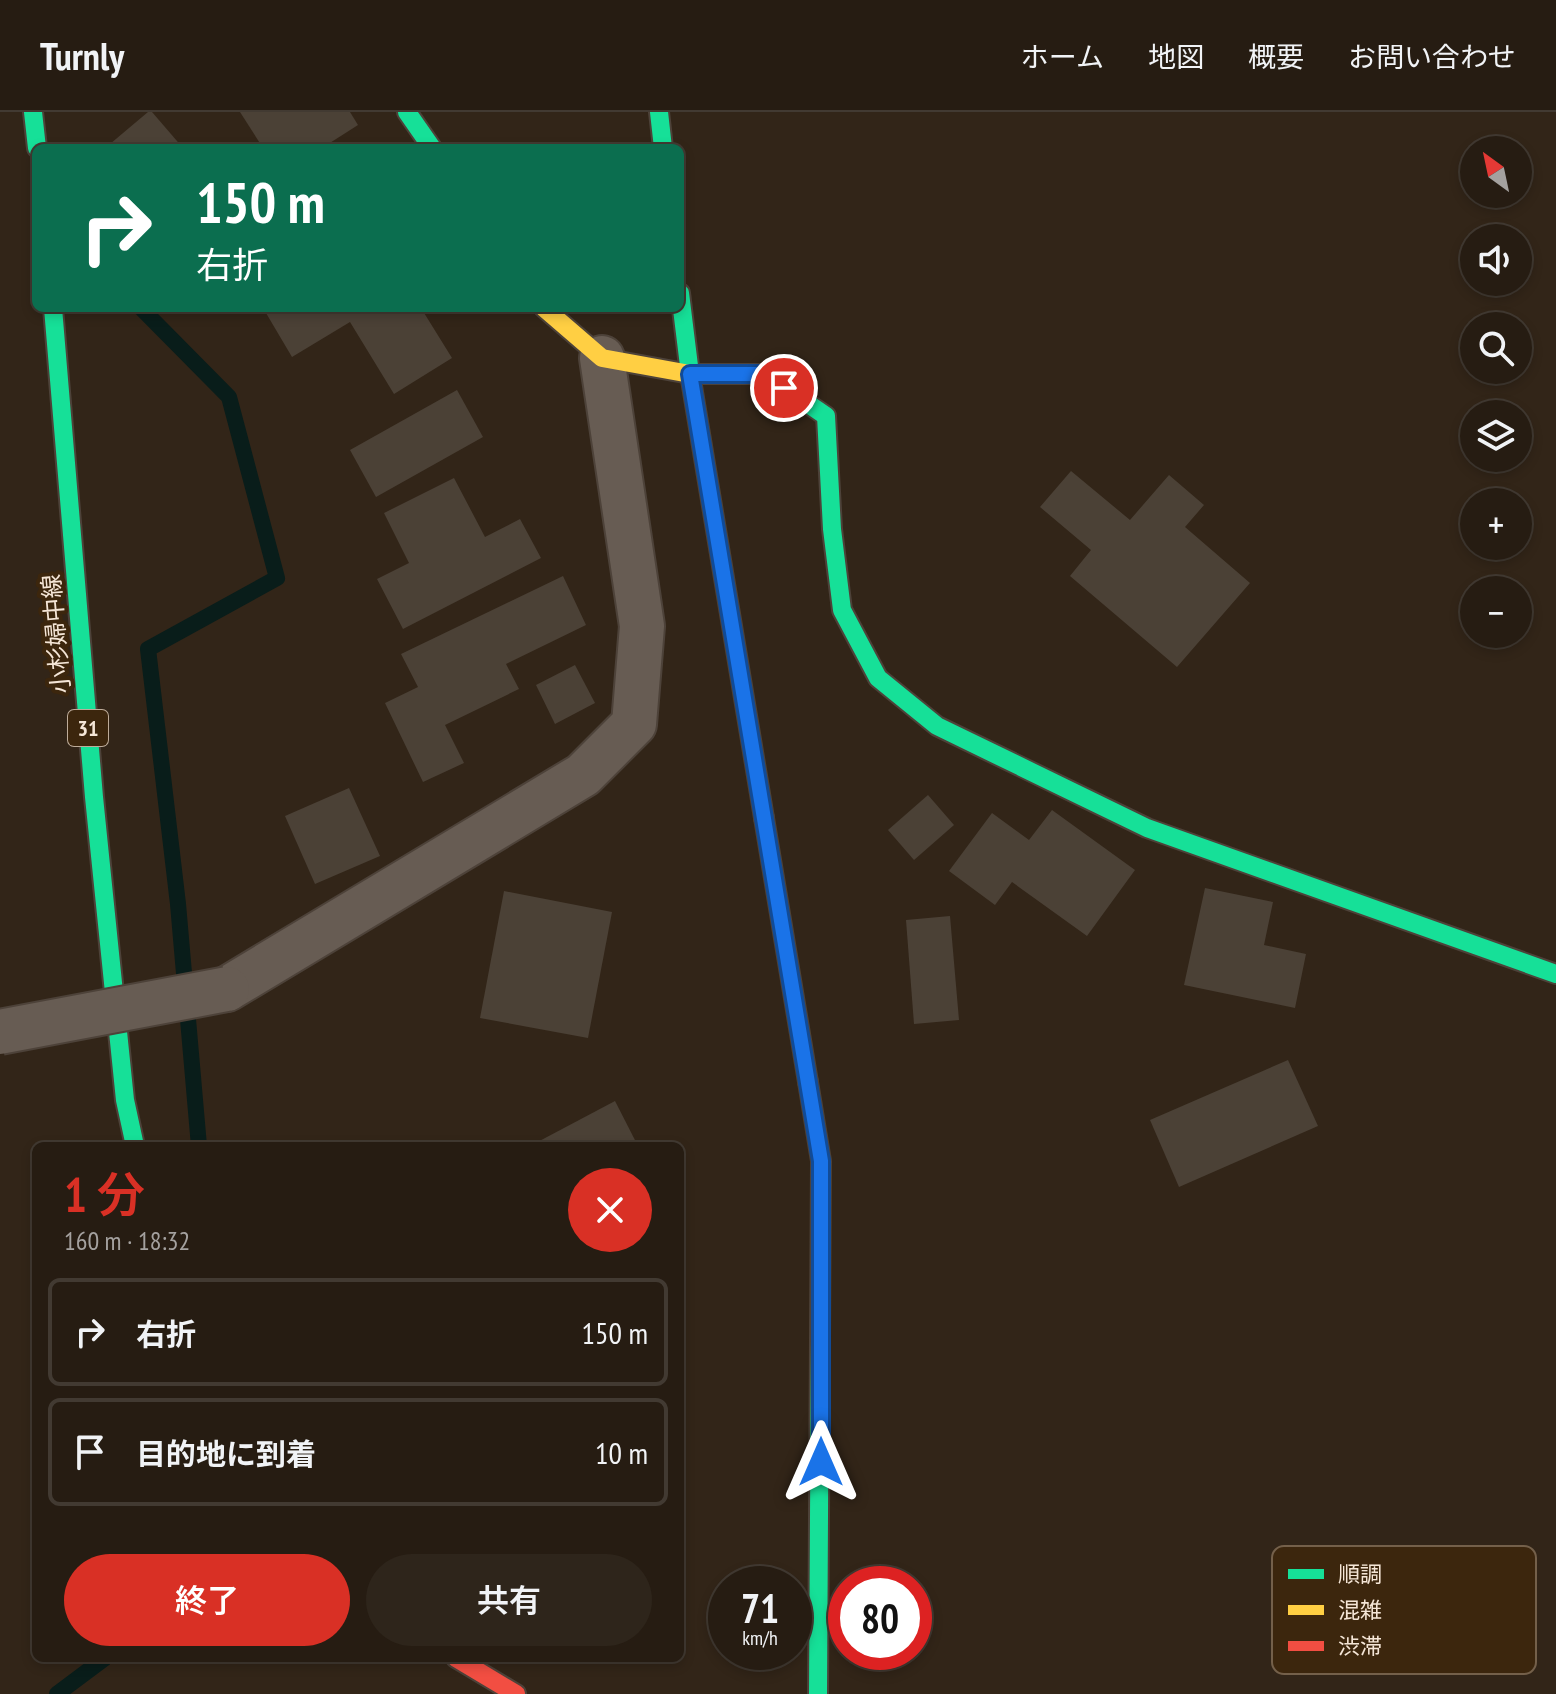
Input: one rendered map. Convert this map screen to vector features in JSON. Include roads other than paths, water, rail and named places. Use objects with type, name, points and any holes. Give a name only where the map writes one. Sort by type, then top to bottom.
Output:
[{"type":"main road","points":[[33,112],[37,144]]},
{"type":"main road","points":[[407,112],[429,144]]},
{"type":"main road","points":[[659,112],[663,144]]},
{"type":"main road","name":"小杉婦中線","points":[[53,312],[94,797],[125,1100],[134,1142]]},
{"type":"main road","points":[[549,312],[602,358],[690,374],[764,374],[826,416],[832,529],[842,610],[878,678],[937,726],[1147,828],[1556,974]]},
{"type":"main road","points":[[682,312],[690,374],[821,1161],[818,1694]]},
{"type":"main road","points":[[463,1662],[516,1694]]},
{"type":"street","points":[[0,1032],[227,989],[583,775],[634,724],[642,626],[602,358]]},
{"type":"waterway","points":[[145,312],[229,397],[277,578],[148,649],[178,904],[199,1142]]},
{"type":"waterway","points":[[57,1694],[100,1662]]}]
